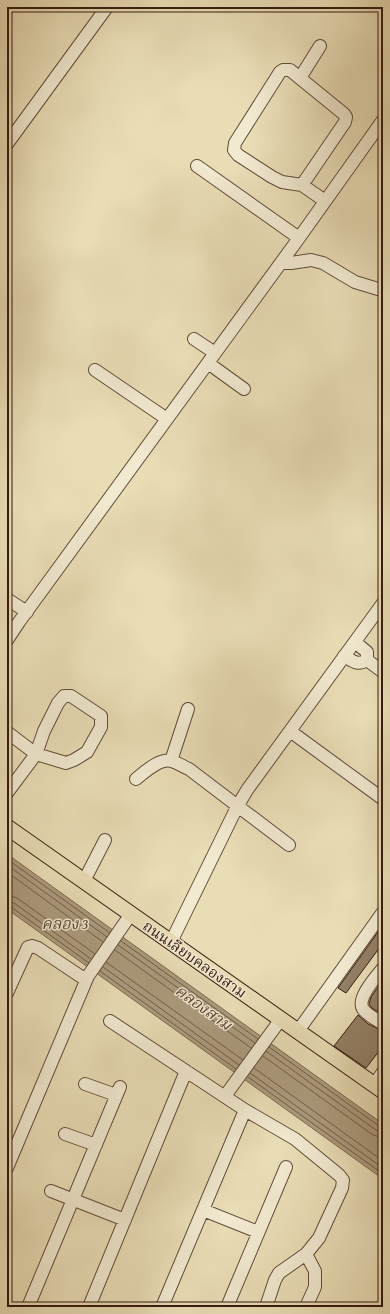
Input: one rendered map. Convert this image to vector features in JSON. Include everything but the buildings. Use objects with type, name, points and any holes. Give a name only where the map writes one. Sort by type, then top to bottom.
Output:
[{"type":"main road","name":"ถนนเลียบคลองสาม","points":[[7,826],[379,1088]]},
{"type":"street","points":[[7,144],[106,7]]},
{"type":"street","points":[[300,78],[320,46]]},
{"type":"street","points":[[302,185],[345,122],[346,118],[344,114],[290,70],[283,70],[280,72],[235,143],[234,150],[238,155],[272,177],[282,182],[302,185],[325,201]]},
{"type":"street","points":[[7,640],[383,120]]},
{"type":"street","points":[[197,166],[299,238]]},
{"type":"street","points":[[281,263],[311,260],[323,263],[355,282],[378,289]]},
{"type":"street","points":[[194,339],[215,353]]},
{"type":"street","points":[[208,363],[244,390]]},
{"type":"street","points":[[95,370],[167,419]]},
{"type":"street","points":[[7,599],[27,612]]},
{"type":"street","points":[[171,942],[237,807],[247,790],[383,603]]},
{"type":"street","points":[[355,642],[367,652],[367,660]]},
{"type":"street","points":[[344,656],[357,664],[367,660]]},
{"type":"street","points":[[367,660],[383,672]]},
{"type":"street","points":[[7,732],[36,754],[66,763],[87,752],[102,727],[101,716],[71,696],[64,696],[58,703],[44,732],[36,754],[7,793]]},
{"type":"street","points":[[171,761],[188,709]]},
{"type":"street","points":[[290,731],[383,799]]},
{"type":"street","points":[[136,779],[161,762],[171,761],[189,769],[237,807],[289,845]]},
{"type":"street","points":[[84,881],[106,840]]},
{"type":"street","points":[[298,1031],[383,912]]},
{"type":"street","points":[[7,1168],[87,978],[131,914]]},
{"type":"street","points":[[7,993],[28,947],[32,946],[38,948],[87,978]]},
{"type":"street","points":[[383,968],[362,998],[361,1004],[363,1010],[383,1024]]},
{"type":"street","points":[[225,1096],[281,1019]]},
{"type":"street","points":[[110,1021],[245,1110],[295,1139],[340,1175],[343,1180],[342,1188],[319,1238],[306,1254],[279,1273],[275,1280],[266,1307]]},
{"type":"street","points":[[89,1307],[186,1070]]},
{"type":"street","points":[[379,1088],[383,1072]]},
{"type":"street","points":[[28,1307],[118,1091],[85,1084]]},
{"type":"street","points":[[162,1307],[245,1110]]},
{"type":"street","points":[[64,1134],[96,1145]]},
{"type":"street","points":[[227,1307],[286,1167]]},
{"type":"street","points":[[51,1191],[125,1220]]},
{"type":"street","points":[[203,1210],[258,1232]]},
{"type":"street","points":[[306,1254],[315,1271],[315,1287],[306,1307]]},
{"type":"water","name":"คลอง 3","points":[[7,854],[383,1124],[383,1179],[7,909]]},
{"type":"water label","name":"คลองสาม","points":[[204,1007]]}]
